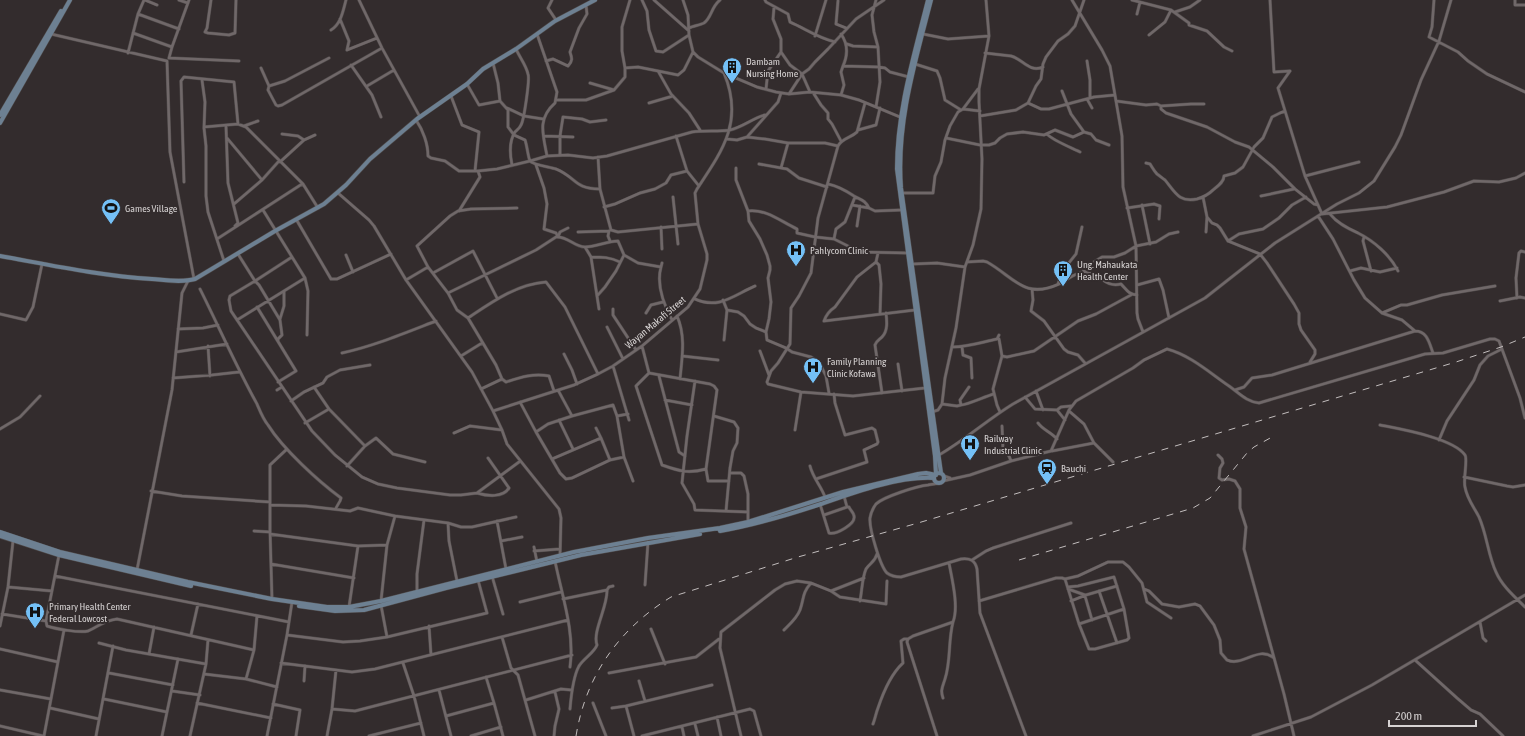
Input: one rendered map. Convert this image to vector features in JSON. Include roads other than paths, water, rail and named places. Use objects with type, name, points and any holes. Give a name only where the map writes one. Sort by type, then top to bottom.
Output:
[{"type":"street","points":[[0,123],[69,0]]},
{"type":"street","points":[[0,115],[69,0]]},
{"type":"street","points":[[128,53],[138,14],[144,0],[157,5]]},
{"type":"street","points":[[179,0],[189,2],[167,61],[170,152],[194,279]]},
{"type":"street","points":[[212,0],[206,32],[230,35],[235,33],[236,0]]},
{"type":"street","points":[[331,30],[336,28],[344,13],[346,0]]},
{"type":"street","points":[[360,0],[382,48],[420,117]]},
{"type":"street","points":[[552,0],[548,8],[556,21]]},
{"type":"street","points":[[0,256],[112,276],[188,281],[194,279],[275,231],[318,208],[338,193],[370,159],[416,120],[467,84],[483,69],[516,49],[556,21],[595,0]]},
{"type":"street","points":[[557,100],[586,100],[614,90],[625,77],[622,51],[622,27],[630,0]]},
{"type":"street","points":[[642,0],[647,12],[649,30],[656,51],[663,52],[689,35]]},
{"type":"street","points":[[654,0],[689,29]]},
{"type":"street","points":[[683,0],[688,15],[689,35],[693,52],[698,57],[724,73],[766,89],[782,93],[789,94],[810,92],[841,95],[900,116]]},
{"type":"street","points":[[689,29],[703,24],[708,19],[714,4],[720,0]]},
{"type":"street","points":[[765,0],[774,8],[788,14],[790,22],[816,36],[835,42]]},
{"type":"street","points":[[816,36],[826,0]]},
{"type":"street","points":[[876,0],[876,6],[872,15],[878,47],[880,82],[876,107]]},
{"type":"street","points":[[789,94],[802,74],[810,69],[856,18],[884,0]]},
{"type":"street","points":[[930,0],[901,130],[900,167],[902,193],[939,456],[938,476],[936,481],[941,482]]},
{"type":"street","points":[[930,0],[900,116],[897,147],[897,169],[901,210],[925,388],[938,476],[941,482]]},
{"type":"street","points":[[932,412],[938,410],[942,404],[965,267],[973,245],[981,209],[982,159],[980,145],[979,89],[989,36],[986,0]]},
{"type":"street","points":[[1072,0],[1110,66],[1122,136],[1123,187],[1136,246],[1138,319],[1143,332]]},
{"type":"street","points":[[980,116],[1016,110],[1028,103],[1041,79],[1046,57],[1058,42],[1072,30],[1080,15],[1084,0]]},
{"type":"street","points":[[1132,0],[1173,11],[1189,23],[1189,25],[1207,31],[1224,47],[1232,51]]},
{"type":"street","points":[[1150,35],[1165,22],[1173,11],[1190,7],[1200,0]]},
{"type":"street","points":[[1270,0],[1274,72],[1290,71],[1278,88],[1305,176],[1322,214]]},
{"type":"street","points":[[1434,0],[1432,27],[1429,37],[1458,52],[1487,74],[1525,92]]},
{"type":"street","points":[[939,456],[959,444],[1000,412],[1025,397],[1205,298],[1275,243],[1318,216],[1360,193],[1374,181],[1396,147],[1426,69],[1439,41],[1451,0]]},
{"type":"street","points":[[1515,0],[1515,5],[1525,5]]},
{"type":"street","points":[[838,1],[836,24],[846,28]]},
{"type":"street","points":[[1137,14],[1140,2]]},
{"type":"street","points":[[546,61],[553,59],[568,66],[571,63],[572,58],[570,52],[579,28],[587,14],[586,5]]},
{"type":"street","points":[[766,89],[768,71],[781,52],[781,39],[773,19],[774,8]]},
{"type":"street","points":[[138,14],[179,29]]},
{"type":"street","points":[[340,19],[349,41],[347,50],[377,38]]},
{"type":"street","points":[[51,34],[167,61]]},
{"type":"street","points":[[133,34],[172,47]]},
{"type":"street","points":[[537,34],[557,92],[557,100],[548,110],[542,122],[547,156]]},
{"type":"street","points":[[841,34],[847,44],[842,72],[844,85],[841,95]]},
{"type":"street","points":[[923,34],[948,39],[989,36]]},
{"type":"street","points":[[847,44],[853,46],[878,47]]},
{"type":"street","points":[[261,68],[269,86],[268,90],[278,106],[382,48]]},
{"type":"street","points":[[512,165],[510,150],[514,135],[521,126],[524,116],[529,79],[524,64],[516,49]]},
{"type":"street","points":[[625,68],[638,67],[678,75],[684,70],[693,52]]},
{"type":"street","points":[[781,52],[790,65],[802,74],[810,92]]},
{"type":"street","points":[[985,54],[1016,57],[1026,66],[1039,69],[1044,67]]},
{"type":"street","points":[[169,58],[239,60]]},
{"type":"street","points":[[269,86],[285,81],[329,58]]},
{"type":"street","points":[[1087,61],[1090,80],[1089,98],[1092,108]]},
{"type":"street","points":[[493,63],[498,83],[500,101],[508,110],[508,127],[514,135],[525,140],[530,161],[536,165],[543,165],[565,173],[582,187],[600,190]]},
{"type":"street","points":[[916,64],[937,71],[945,100],[962,110],[980,111]]},
{"type":"street","points":[[351,65],[367,86],[381,117]]},
{"type":"street","points":[[843,66],[885,68],[890,72],[909,77]]},
{"type":"street","points":[[367,86],[394,70]]},
{"type":"street","points":[[658,71],[671,94],[689,113],[700,130]]},
{"type":"street","name":"Wayan Makafi Street","points":[[493,411],[577,384],[613,366],[642,346],[688,307],[695,298],[700,289],[707,260],[707,254],[698,224],[695,198],[696,193],[723,149],[727,139],[732,116],[732,102],[728,82],[724,73]]},
{"type":"street","points":[[184,182],[180,81],[184,77],[234,82],[238,124]]},
{"type":"street","points":[[202,80],[205,102],[204,127],[206,146],[206,196],[208,212],[224,261]]},
{"type":"street","points":[[590,83],[614,90]]},
{"type":"street","points":[[467,84],[479,105],[500,101]]},
{"type":"street","points":[[902,193],[932,193],[935,176],[940,167],[946,138],[956,115],[979,89]]},
{"type":"street","points":[[1062,91],[1073,117],[1079,123],[1084,132]]},
{"type":"street","points":[[747,137],[778,102],[782,93]]},
{"type":"street","points":[[814,93],[828,113],[828,119],[841,141]]},
{"type":"street","points":[[1028,103],[1047,109],[1089,98],[1115,95]]},
{"type":"street","points":[[451,96],[462,125],[479,132],[477,171],[480,177],[458,211],[450,216],[418,245],[418,249],[428,267],[448,293],[458,310],[468,318],[496,364],[502,379],[506,382],[520,377],[538,374],[549,376],[554,391]]},
{"type":"street","points":[[649,103],[674,96]]},
{"type":"street","points":[[1116,101],[1146,105],[1157,104],[1161,106],[1204,104]]},
{"type":"street","points":[[858,131],[865,103]]},
{"type":"street","points":[[1161,106],[1161,109],[1166,113],[1208,127],[1235,142],[1249,147],[1273,167],[1295,189],[1314,204],[1318,205]]},
{"type":"street","points":[[505,107],[524,116],[543,119]]},
{"type":"street","points":[[880,108],[876,125],[858,131],[841,141],[838,146],[818,218],[810,273],[792,308],[792,336],[788,349],[769,375],[767,382],[768,384],[800,392],[830,393],[853,396],[925,388]]},
{"type":"street","points":[[1146,163],[1150,164],[1156,173],[1164,179],[1176,194],[1185,200],[1207,196],[1224,180],[1224,176],[1235,173],[1243,167],[1252,150],[1263,138],[1272,117],[1285,111]]},
{"type":"street","points":[[416,120],[421,126],[424,134],[428,156],[430,158],[446,162],[459,170],[477,171],[512,165],[547,156],[607,156],[700,130],[729,130],[742,126],[765,115]]},
{"type":"street","points":[[560,155],[560,136],[563,117],[582,119],[590,122],[606,120]]},
{"type":"street","points":[[244,126],[258,122]]},
{"type":"street","points":[[204,127],[238,124],[244,126],[303,184],[318,208]]},
{"type":"street","points":[[226,126],[228,183],[238,223],[235,226]]},
{"type":"street","points":[[946,138],[980,145],[995,143],[1007,134],[1023,132],[1044,135],[1055,130],[1073,137],[1084,132],[1091,134],[1096,140],[1109,146]]},
{"type":"street","points":[[282,134],[298,136],[304,140]]},
{"type":"street","points":[[1048,134],[1052,139],[1080,152]]},
{"type":"street","points":[[234,204],[304,140],[315,135]]},
{"type":"street","points":[[544,136],[573,137]]},
{"type":"street","points":[[676,136],[687,171],[699,186]]},
{"type":"street","points":[[727,139],[737,140],[747,137],[765,138],[788,143],[826,143],[838,146]]},
{"type":"street","points":[[227,138],[262,180]]},
{"type":"street","points":[[782,168],[788,143]]},
{"type":"street","points":[[598,157],[600,190],[610,231],[608,236],[610,241]]},
{"type":"street","points":[[1305,176],[1359,162]]},
{"type":"street","points":[[758,164],[787,169],[799,178],[827,186],[842,187],[865,201],[869,208]]},
{"type":"street","points":[[536,165],[544,188],[547,204],[544,229],[556,233],[558,237],[568,239],[579,246],[585,247],[618,240],[624,255],[638,262],[661,268]]},
{"type":"street","points":[[736,168],[736,180],[748,211],[749,220],[768,255],[770,266],[768,278],[771,302],[766,332],[767,340],[792,352],[811,357],[819,362],[826,376],[830,393]]},
{"type":"street","points":[[604,207],[640,193],[655,189],[666,183],[671,175],[687,171]]},
{"type":"street","points":[[1322,214],[1387,207],[1444,192],[1474,181],[1499,182],[1516,178],[1525,173]]},
{"type":"street","points":[[217,239],[235,226],[303,184]]},
{"type":"street","points":[[1261,196],[1295,189]]},
{"type":"street","points":[[338,193],[369,220],[392,254],[406,280],[461,356],[493,411],[507,444],[559,509],[561,518],[560,556]]},
{"type":"street","points":[[834,239],[836,229],[844,222],[855,196]]},
{"type":"street","points":[[673,197],[678,244]]},
{"type":"street","points":[[1203,197],[1207,217],[1206,232]]},
{"type":"street","points":[[1228,241],[1239,234],[1263,229],[1280,218],[1292,205],[1306,197]]},
{"type":"street","points":[[1127,208],[1154,204],[1160,206],[1159,219]]},
{"type":"street","points":[[852,205],[879,211],[901,210]]},
{"type":"street","points":[[1142,205],[1150,244]]},
{"type":"street","points":[[857,226],[860,206]]},
{"type":"street","points":[[458,211],[485,208],[517,208]]},
{"type":"street","points":[[263,210],[305,278],[307,287],[307,334]]},
{"type":"street","points":[[748,211],[757,210],[771,215],[797,229],[797,233],[834,239],[860,252],[907,253]]},
{"type":"street","points":[[1330,214],[1344,227],[1375,244],[1391,260],[1398,270],[1386,271],[1361,268],[1350,271]]},
{"type":"street","points":[[1318,216],[1333,239],[1365,298],[1382,314],[1402,320],[1415,331]]},
{"type":"street","points":[[1207,217],[1212,223],[1220,228],[1228,241],[1260,254],[1294,304],[1298,313],[1299,324],[1315,350],[1315,354],[1310,362]]},
{"type":"street","points":[[296,219],[331,279],[337,279],[392,254]]},
{"type":"street","points":[[578,232],[618,232],[698,224]]},
{"type":"street","points":[[661,227],[662,249]]},
{"type":"street","points":[[1058,284],[1064,269],[1076,254],[1082,227]]},
{"type":"street","points":[[448,293],[536,250],[558,237],[560,232],[568,228]]},
{"type":"street","points":[[967,262],[987,262],[1021,286],[1032,289],[1044,288],[1058,284],[1083,272],[1086,267],[1102,258],[1114,257],[1125,253],[1136,246],[1150,244],[1159,241],[1169,234],[1178,232]]},
{"type":"street","points":[[1364,237],[1371,270]]},
{"type":"street","points":[[585,247],[591,257],[599,309]]},
{"type":"street","points":[[433,273],[473,251],[497,298]]},
{"type":"street","points":[[1517,298],[1516,278],[1519,253],[1521,251],[1525,252]]},
{"type":"street","points":[[878,253],[876,262],[857,277],[835,307],[825,316],[824,322],[915,310]]},
{"type":"street","points":[[238,254],[269,300],[280,320],[282,335],[278,339],[278,342]]},
{"type":"street","points":[[346,255],[353,272]]},
{"type":"street","points":[[597,296],[605,287],[624,255]]},
{"type":"street","points":[[292,257],[230,296],[229,300],[231,311],[306,423],[322,443],[347,466],[362,477],[378,484],[450,495],[477,492],[486,495],[502,494],[508,491],[509,488],[488,458]]},
{"type":"street","points":[[591,257],[613,258],[620,262]]},
{"type":"street","points":[[876,262],[879,265],[881,284],[880,314]]},
{"type":"street","points":[[0,314],[26,320],[33,306],[42,263]]},
{"type":"street","points":[[662,263],[660,283],[663,302],[672,320]]},
{"type":"street","points":[[913,264],[937,263],[965,267]]},
{"type":"street","points":[[406,280],[428,267]]},
{"type":"street","points":[[1083,272],[1098,276],[1106,284],[1121,284],[1127,292],[1137,295]]},
{"type":"street","points":[[237,320],[305,278]]},
{"type":"street","points":[[1137,285],[1159,279],[1169,318]]},
{"type":"street","points":[[137,570],[151,491],[172,390],[182,293],[188,281]]},
{"type":"street","points":[[468,318],[497,298],[513,290],[544,282],[548,283],[565,308],[598,374]]},
{"type":"street","points":[[695,298],[714,303],[735,297],[755,286]]},
{"type":"street","points":[[1382,314],[1401,305],[1407,305],[1442,295],[1495,286]]},
{"type":"street","points":[[1032,289],[1033,300],[1031,310],[1044,321],[1055,338],[1068,352],[1078,355],[1085,363]]},
{"type":"street","points":[[200,290],[218,325],[239,372],[267,425],[288,449],[341,498],[336,508]]},
{"type":"street","points":[[280,320],[284,306],[284,291]]},
{"type":"street","points":[[1002,356],[1007,357],[1027,353],[1039,348],[1078,321],[1096,314],[1131,294]]},
{"type":"street","points":[[1500,301],[1525,298]]},
{"type":"street","points":[[723,300],[727,310],[724,340]]},
{"type":"street","points":[[646,313],[651,305],[663,302]]},
{"type":"street","points":[[258,307],[296,370],[278,382]]},
{"type":"street","points":[[613,309],[614,315],[636,350]]},
{"type":"street","points":[[727,310],[738,312],[744,316],[750,324],[766,332]]},
{"type":"street","points":[[882,393],[875,344],[884,333],[887,322],[886,313]]},
{"type":"street","points":[[677,316],[682,326],[680,379]]},
{"type":"street","points":[[342,353],[397,337],[436,321]]},
{"type":"street","points":[[178,329],[203,328],[218,325]]},
{"type":"street","points":[[607,327],[623,359]]},
{"type":"street","points":[[1235,390],[1244,387],[1252,378],[1272,375],[1310,362],[1415,331],[1421,331],[1425,334],[1433,353]]},
{"type":"street","points":[[952,347],[962,347],[997,339],[999,335]]},
{"type":"street","points":[[1051,451],[1069,410],[1082,396],[1133,368],[1144,360],[1167,349],[1200,365],[1248,400],[1259,403],[1425,354],[1443,353],[1495,338],[1499,341],[1502,349],[1520,398],[1525,418]]},
{"type":"street","points":[[999,339],[1002,356],[994,384],[994,394],[1000,412]]},
{"type":"street","points":[[461,356],[482,343]]},
{"type":"street","points":[[176,352],[227,344]]},
{"type":"street","points":[[208,346],[210,376]]},
{"type":"street","points":[[642,346],[649,373]]},
{"type":"street","points":[[962,347],[963,355],[971,358],[972,378]]},
{"type":"street","points":[[1439,440],[1447,421],[1474,380],[1480,365],[1488,356],[1502,349]]},
{"type":"street","points":[[760,351],[769,375]]},
{"type":"street","points":[[564,354],[577,384]]},
{"type":"street","points":[[682,356],[718,360]]},
{"type":"street","points":[[898,364],[902,391]]},
{"type":"street","points":[[291,401],[323,383],[327,377],[340,370],[370,365]]},
{"type":"street","points":[[613,366],[630,420]]},
{"type":"street","points":[[173,378],[210,376],[239,372]]},
{"type":"street","points":[[649,373],[659,376],[695,381],[714,386],[717,390],[706,469],[708,481],[729,481]]},
{"type":"street","points":[[649,373],[636,386],[662,465],[683,472],[696,472],[706,469]]},
{"type":"street","points":[[659,376],[679,452],[684,456]]},
{"type":"street","points":[[481,389],[502,379]]},
{"type":"street","points":[[695,381],[684,456],[682,483],[694,504],[695,510],[748,512]]},
{"type":"street","points":[[277,390],[282,387]]},
{"type":"street","points":[[314,387],[329,409],[365,446]]},
{"type":"street","points":[[961,405],[960,400],[969,387]]},
{"type":"street","points":[[558,390],[572,416]]},
{"type":"street","points":[[1036,391],[1042,410]]},
{"type":"street","points":[[795,430],[800,392]]},
{"type":"street","points":[[816,479],[867,462],[864,450],[877,444],[878,442],[875,430],[872,428],[845,435],[835,403],[834,394]]},
{"type":"street","points":[[942,404],[966,405],[971,401],[994,394]]},
{"type":"street","points":[[0,430],[20,417],[40,396]]},
{"type":"street","points":[[1025,397],[1035,409],[1057,410],[1061,407],[1072,406]]},
{"type":"street","points":[[665,400],[692,405]]},
{"type":"street","points":[[520,402],[562,476],[566,479],[572,478],[610,460],[624,456]]},
{"type":"street","points":[[536,432],[543,426],[559,420],[611,405],[615,407],[624,456],[633,481]]},
{"type":"street","points":[[306,423],[329,409]]},
{"type":"street","points":[[1057,410],[1065,420]]},
{"type":"street","points":[[1069,410],[1071,414],[1084,424],[1094,443],[1113,462]]},
{"type":"street","points":[[617,416],[628,414]]},
{"type":"street","points":[[714,416],[734,422],[738,428],[737,443],[733,451],[726,511]]},
{"type":"street","points":[[559,420],[573,449]]},
{"type":"street","points":[[1038,423],[1057,439]]},
{"type":"street","points":[[1380,425],[1439,440],[1456,447],[1466,455],[1467,462],[1464,486],[1467,497],[1478,516],[1496,572],[1510,592],[1525,607]]},
{"type":"street","points":[[454,433],[470,426],[502,430]]},
{"type":"street","points":[[1002,426],[1003,449],[1011,461]]},
{"type":"street","points":[[596,428],[610,460]]},
{"type":"street","points":[[347,466],[365,446],[376,438],[393,454],[425,462]]},
{"type":"street","points":[[552,459],[601,438]]},
{"type":"street","points":[[1026,736],[980,613],[976,563],[967,558],[901,577],[896,577],[887,573],[882,567],[877,554],[870,520],[871,512],[883,499],[928,485],[970,475],[1011,461],[1051,451],[1094,443]]},
{"type":"street","points":[[272,599],[270,465],[288,449]]},
{"type":"street","points":[[1218,455],[1222,459],[1223,463],[1220,468],[1219,478],[1222,480],[1235,481],[1240,488],[1240,508],[1246,527],[1244,549],[1294,736]]},
{"type":"street","points":[[477,492],[520,462]]},
{"type":"street","points":[[810,466],[826,498]]},
{"type":"street","points":[[730,473],[741,473],[744,476],[748,494],[748,512],[745,524]]},
{"type":"street","points":[[0,536],[60,552],[188,582],[292,604],[349,607],[381,603],[648,538],[745,524],[842,492],[918,474],[926,473],[950,479]]},
{"type":"street","points":[[928,485],[938,476]]},
{"type":"street","points":[[0,536],[59,555],[168,582],[335,611],[364,610],[417,592],[506,568],[613,546],[648,542],[745,524],[820,504],[855,492],[916,478],[938,476]]},
{"type":"street","points":[[1464,477],[1513,487],[1525,485]]},
{"type":"street","points":[[151,491],[182,496],[336,508],[350,511],[358,508],[394,516],[448,523],[461,527],[472,527],[516,517]]},
{"type":"street","points":[[820,504],[828,533],[833,534],[847,527],[854,519],[854,515],[849,507],[847,507],[843,496]]},
{"type":"street","points":[[824,514],[847,507]]},
{"type":"street","points":[[387,637],[381,603],[387,545],[394,516]]},
{"type":"street","points":[[417,592],[424,520]]},
{"type":"street","points":[[496,521],[502,541],[506,568]]},
{"type":"street","points":[[448,523],[449,541],[457,582]]},
{"type":"street","points":[[972,560],[993,548],[1071,523]]},
{"type":"street","points":[[254,531],[270,532],[270,534],[358,546],[387,545]]},
{"type":"street","points":[[502,541],[522,537]]},
{"type":"street","points":[[0,626],[8,587],[13,541]]},
{"type":"street","points":[[646,585],[648,542]]},
{"type":"street","points":[[349,607],[358,546]]},
{"type":"street","points":[[534,547],[537,562]]},
{"type":"street","points":[[534,551],[560,549]]},
{"type":"street","points":[[860,601],[867,568],[875,560],[877,554]]},
{"type":"street","points":[[59,555],[46,621],[47,626],[64,630],[87,631],[106,620],[117,619],[254,650]]},
{"type":"street","points":[[555,561],[570,634],[572,655],[570,667]]},
{"type":"street","points":[[979,601],[1056,578],[1062,578],[1065,580],[1078,576],[1108,562],[1119,562],[1126,564],[1142,583],[1147,602],[1171,618]]},
{"type":"street","points":[[943,698],[941,691],[948,668],[950,635],[955,616],[949,563]]},
{"type":"street","points":[[271,564],[354,578]]},
{"type":"street","points":[[55,576],[289,622]]},
{"type":"street","points":[[492,576],[503,614]]},
{"type":"street","points":[[1065,580],[1071,601],[1089,649],[1095,649],[1127,640],[1124,609],[1114,577],[1068,588]]},
{"type":"street","points":[[831,592],[864,578]]},
{"type":"street","points":[[287,635],[343,642],[360,641],[387,637],[487,613],[478,580]]},
{"type":"street","points":[[741,736],[720,648],[721,632],[785,584],[797,581],[811,583],[840,597],[886,604],[887,581]]},
{"type":"street","points":[[784,630],[791,624],[799,612],[804,593],[811,583]]},
{"type":"street","points":[[563,599],[607,590],[608,587],[613,586]]},
{"type":"street","points":[[1071,601],[1085,595],[1117,586]]},
{"type":"street","points":[[8,587],[52,591]]},
{"type":"street","points":[[1068,588],[1085,595]]},
{"type":"street","points":[[1144,589],[1149,591],[1162,604],[1179,607],[1195,604],[1200,606],[1214,625],[1220,640],[1221,653],[1227,660],[1234,662],[1261,653],[1269,654],[1274,658]]},
{"type":"street","points":[[570,709],[571,690],[574,686],[579,666],[597,645],[595,641],[596,634],[604,609],[607,590]]},
{"type":"street","points":[[1100,591],[1117,643]]},
{"type":"street","points":[[520,602],[561,592]]},
{"type":"street","points":[[1085,595],[1092,620]]},
{"type":"street","points":[[1253,736],[1311,717],[1372,685],[1525,595]]},
{"type":"street","points":[[191,635],[198,604]]},
{"type":"street","points":[[267,736],[292,604]]},
{"type":"street","points":[[1079,624],[1124,609]]},
{"type":"street","points":[[2,614],[46,621]]},
{"type":"street","points":[[246,679],[254,650],[258,616]]},
{"type":"street","points":[[281,663],[352,672],[375,669],[568,620]]},
{"type":"street","points":[[873,724],[880,702],[897,668],[903,663],[901,641],[953,622]]},
{"type":"street","points":[[1480,622],[1483,638],[1486,641]]},
{"type":"street","points":[[429,626],[431,655]]},
{"type":"street","points":[[149,654],[154,628]]},
{"type":"street","points":[[651,629],[665,664]]},
{"type":"street","points":[[0,726],[44,736],[64,630]]},
{"type":"street","points":[[502,637],[512,670],[518,676],[535,736]]},
{"type":"street","points":[[609,673],[665,664],[696,657],[720,639]]},
{"type":"street","points":[[908,639],[908,646],[937,736]]},
{"type":"street","points":[[190,736],[206,664],[208,640]]},
{"type":"street","points":[[99,643],[206,664]]},
{"type":"street","points":[[96,736],[113,646]]},
{"type":"street","points":[[0,649],[58,662]]},
{"type":"street","points":[[332,709],[355,711],[572,655]]},
{"type":"street","points":[[162,736],[178,659]]},
{"type":"street","points":[[1415,660],[1471,710],[1480,714],[1504,736]]},
{"type":"street","points":[[403,663],[414,696],[424,736]]},
{"type":"street","points":[[304,681],[305,666]]},
{"type":"street","points":[[327,736],[332,709],[336,670]]},
{"type":"street","points":[[109,672],[173,685]]},
{"type":"street","points":[[204,674],[246,679],[277,687]]},
{"type":"street","points":[[486,677],[503,736]]},
{"type":"street","points":[[639,681],[645,701]]},
{"type":"street","points":[[612,708],[712,685]]},
{"type":"street","points":[[0,690],[51,699]]},
{"type":"street","points":[[439,690],[451,736]]},
{"type":"street","points":[[526,700],[562,690],[571,690]]},
{"type":"street","points":[[172,691],[200,696]]},
{"type":"street","points":[[554,736],[559,709],[555,692]]},
{"type":"street","points":[[104,699],[167,712]]},
{"type":"street","points":[[197,703],[271,718]]},
{"type":"street","points":[[446,716],[494,703]]},
{"type":"street","points":[[593,703],[606,736]]},
{"type":"street","points":[[273,704],[300,710],[296,736]]},
{"type":"street","points":[[626,706],[634,736]]},
{"type":"street","points":[[50,708],[99,719]]},
{"type":"street","points":[[642,736],[695,724],[750,709],[754,711],[761,736]]},
{"type":"street","points":[[717,717],[721,736]]},
{"type":"street","points":[[368,736],[421,723]]},
{"type":"street","points":[[695,724],[698,736]]},
{"type":"street","points":[[682,726],[684,736]]},
{"type":"street","points":[[471,736],[501,728]]},
{"type":"street","points":[[661,731],[663,736]]},
{"type":"railway","points":[[576,736],[588,693],[608,656],[621,639],[636,624],[652,610],[671,597],[798,557],[918,523],[1456,362],[1501,347],[1525,337]]},
{"type":"railway","points":[[1019,560],[1193,508],[1210,498],[1247,453],[1254,447],[1272,437]]},
{"type":"place","name":"Dambam Nursing Home","points":[[732,84]]},
{"type":"place","name":"Games Village","points":[[111,225]]},
{"type":"place","name":"Pahlycom Clinic","points":[[796,267]]},
{"type":"place","name":"Ung. Mahaukata Health Center","points":[[1063,287]]},
{"type":"place","name":"Family Planning Clinic Kofawa","points":[[813,384]]},
{"type":"place","name":"Railway Industrial Clinic","points":[[970,461]]},
{"type":"place","name":"Bauchi","points":[[1047,485]]},
{"type":"place","name":"Primary Health Center Federal Lowcost","points":[[35,629]]}]
